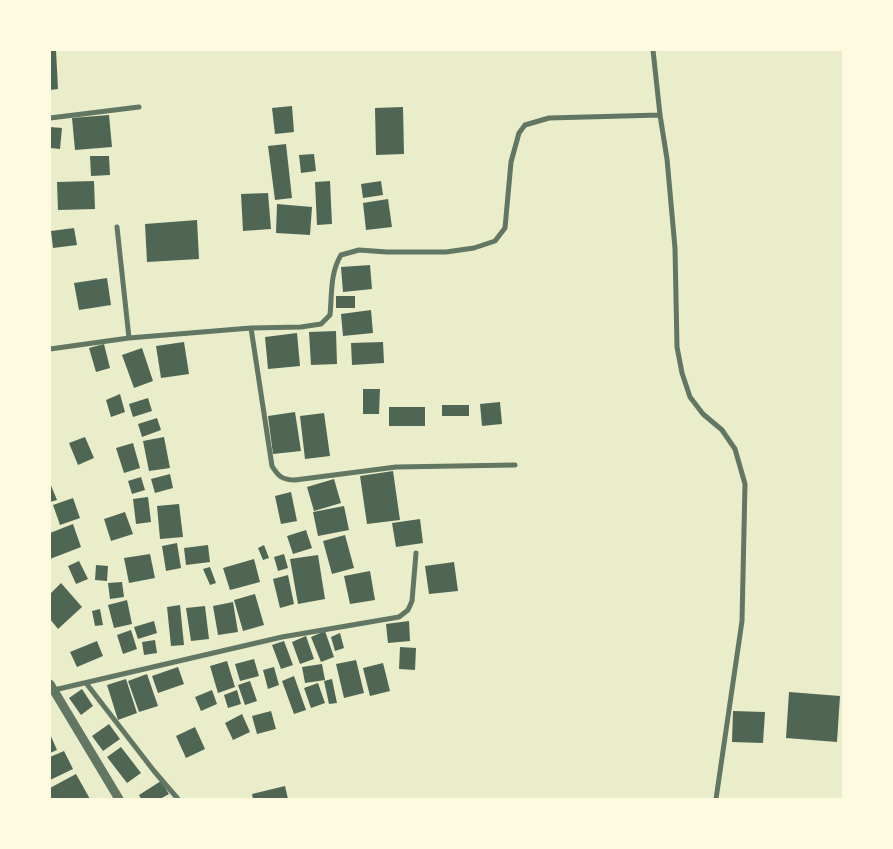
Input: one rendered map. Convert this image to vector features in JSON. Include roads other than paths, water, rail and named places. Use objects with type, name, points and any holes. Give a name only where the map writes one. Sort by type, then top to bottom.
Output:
[{"type":"street","points":[[653,50],[667,159],[675,248],[677,347],[682,373],[690,397],[703,414],[722,430],[735,449],[745,484],[742,621],[716,799]]},
{"type":"street","points":[[50,118],[139,106]]},
{"type":"street","points":[[50,349],[129,338],[251,328],[301,327],[321,324],[330,315],[332,276],[335,264],[342,255],[359,250],[446,252],[474,248],[495,241],[506,228],[511,162],[519,133],[525,125],[549,118],[660,115]]},
{"type":"street","points":[[117,227],[129,338]]},
{"type":"street","points":[[251,328],[272,466],[278,476],[285,480],[396,467],[515,465]]},
{"type":"street","points":[[119,799],[52,687],[86,682],[282,637],[399,617],[408,610],[412,601],[416,553]]},
{"type":"street","points":[[86,682],[154,771],[178,799]]}]
